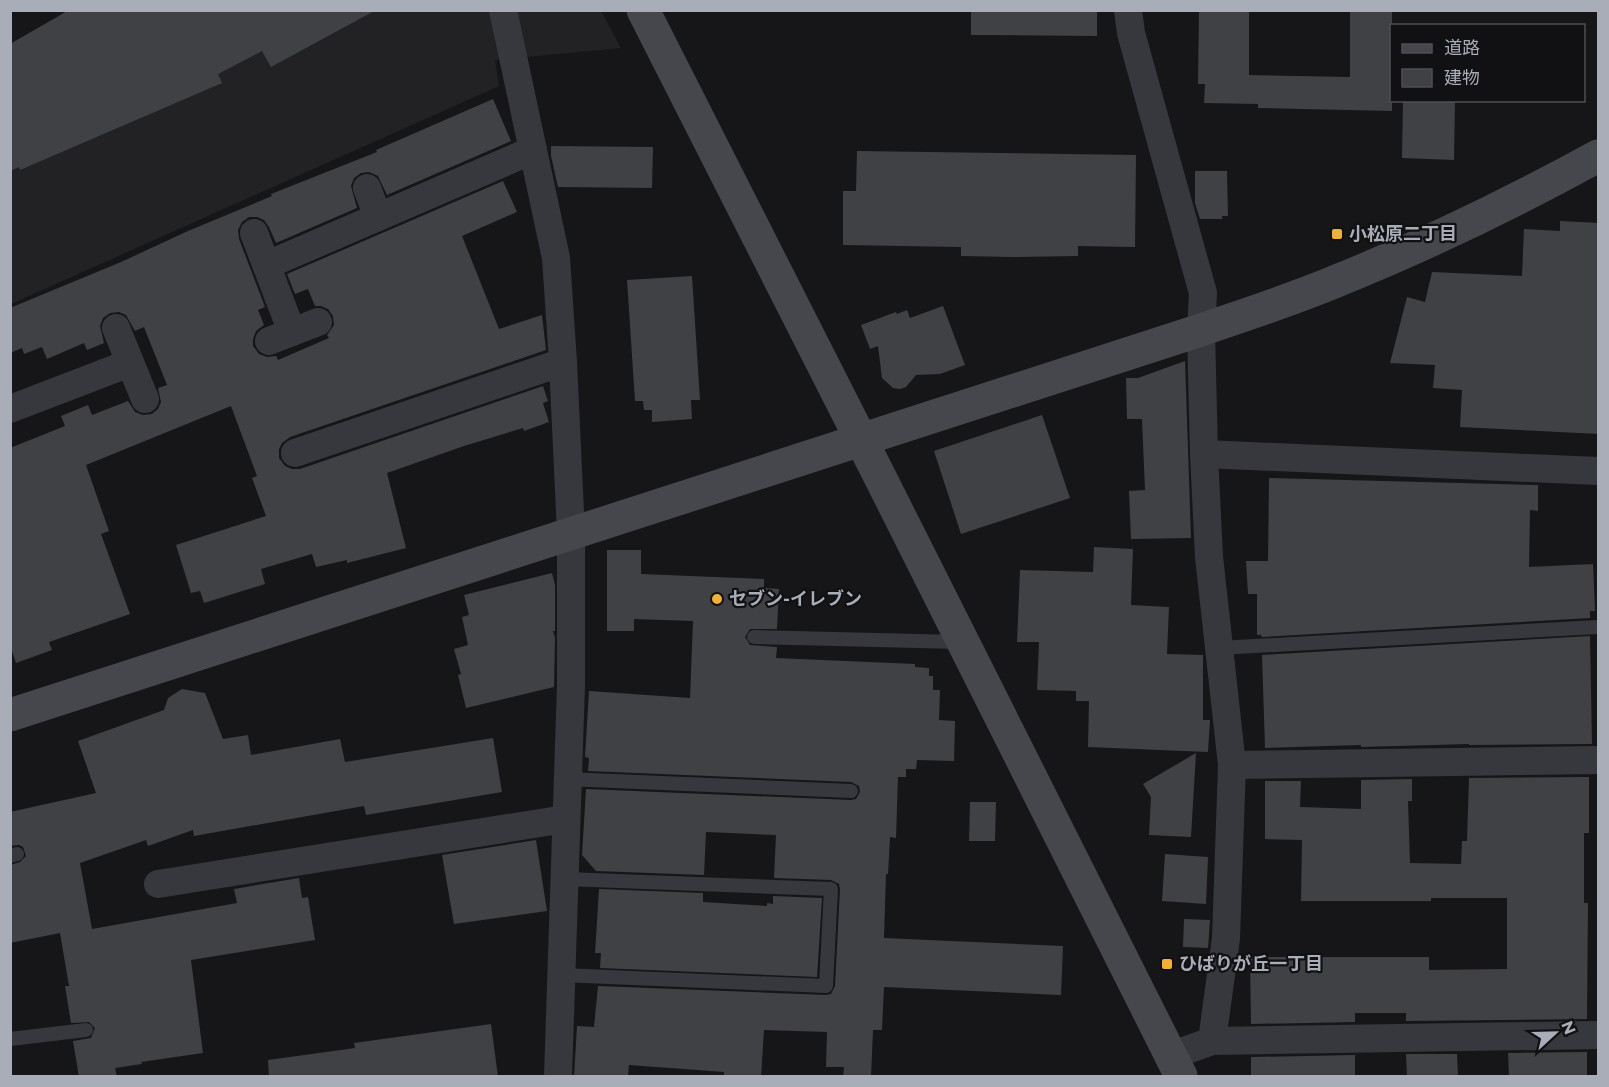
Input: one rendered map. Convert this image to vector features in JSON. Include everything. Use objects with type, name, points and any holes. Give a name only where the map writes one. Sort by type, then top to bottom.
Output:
[{"type":"street","points":[[503,10],[556,258],[563,362],[571,534],[571,685],[566,779],[558,1077]]},
{"type":"street","points":[[643,10],[1176,1066],[1212,1041],[1599,1035]]},
{"type":"street","points":[[1128,10],[1131,33],[1203,293],[1201,330],[1209,557],[1232,765],[1226,938],[1212,1041]]},
{"type":"street","points":[[267,265],[533,150]]},
{"type":"street","points":[[10,715],[1201,330],[1338,281],[1419,246],[1500,209],[1599,156]]},
{"type":"street","points":[[367,188],[378,217]]},
{"type":"street","points":[[254,233],[293,332]]},
{"type":"street","points":[[116,328],[145,399]]},
{"type":"street","points":[[295,453],[563,362]]},
{"type":"street","points":[[10,409],[130,363]]},
{"type":"street","points":[[1204,454],[1599,471]]},
{"type":"street","points":[[1232,765],[1599,759]]},
{"type":"street","points":[[158,884],[565,819]]},
{"type":"lane","points":[[1219,648],[1599,627]]},
{"type":"lane","points":[[754,638],[962,642]]},
{"type":"lane","points":[[566,779],[851,791]]},
{"type":"lane","points":[[561,975],[826,986],[831,889],[565,879]]},
{"type":"lane","points":[[10,1039],[86,1030]]},
{"type":"shaded area","points":[[240,11],[601,11],[621,48],[495,60],[499,86],[11,304],[10,141]]},
{"type":"building","points":[[69,10],[376,10],[271,67],[262,51],[218,74],[222,83],[20,170],[19,167],[10,171],[10,44]]},
{"type":"building","points":[[971,10],[1097,10],[1097,36],[971,35]]},
{"type":"building","points":[[1199,10],[1249,10],[1249,75],[1350,77],[1350,10],[1392,10],[1390,102],[1392,102],[1392,111],[1258,108],[1258,104],[1204,103],[1205,84],[1198,84]]},
{"type":"building","points":[[493,99],[511,141],[387,195],[378,176],[369,172],[361,173],[354,178],[351,186],[357,208],[276,243],[264,220],[249,217],[242,222],[238,230],[239,239],[265,307],[258,310],[264,325],[256,331],[253,346],[259,354],[267,357],[276,356],[278,360],[329,338],[327,335],[334,325],[333,316],[328,309],[315,306],[308,289],[295,294],[287,274],[503,181],[517,212],[462,236],[499,329],[542,315],[546,350],[290,437],[282,443],[279,458],[285,466],[300,469],[543,386],[548,401],[543,403],[549,422],[524,431],[523,428],[464,446],[387,473],[406,548],[347,563],[347,560],[316,567],[312,554],[261,569],[265,584],[204,603],[200,591],[191,593],[176,545],[266,516],[252,478],[257,476],[231,406],[86,465],[109,531],[101,534],[130,614],[49,642],[52,650],[16,663],[10,645],[10,448],[65,426],[61,416],[88,405],[92,415],[128,401],[135,412],[143,415],[152,414],[161,402],[158,388],[167,385],[144,327],[135,331],[126,315],[119,312],[110,313],[103,318],[100,326],[104,343],[87,350],[84,343],[47,359],[42,347],[24,354],[22,348],[10,353],[10,308],[121,262],[272,196],[271,194],[377,152],[376,150]]},
{"type":"building","points":[[1403,102],[1455,102],[1454,160],[1402,158]]},
{"type":"building","points":[[551,146],[653,147],[652,188],[558,187]]},
{"type":"building","points":[[857,151],[1136,155],[1135,247],[1078,246],[1078,256],[1013,257],[961,256],[961,247],[843,245],[843,191],[856,191]]},
{"type":"building","points":[[1195,171],[1227,171],[1228,216],[1222,216],[1222,219],[1200,219],[1195,203]]},
{"type":"building","points":[[1560,221],[1599,223],[1599,434],[1460,427],[1462,390],[1433,388],[1435,365],[1390,363],[1407,297],[1425,302],[1432,272],[1522,276],[1524,229],[1560,231]]},
{"type":"building","points":[[692,276],[700,400],[691,400],[692,419],[652,422],[652,410],[644,410],[643,401],[635,401],[627,280]]},
{"type":"building","points":[[943,306],[965,365],[940,374],[916,375],[906,387],[893,388],[882,378],[878,346],[870,349],[861,325],[896,312],[897,314],[907,310],[910,318]]},
{"type":"building","points":[[1185,361],[1191,538],[1131,539],[1129,491],[1145,490],[1142,419],[1127,419],[1126,378],[1138,378]]},
{"type":"building","points":[[1042,415],[1070,498],[961,534],[934,451]]},
{"type":"building","points":[[1269,478],[1538,485],[1538,511],[1530,510],[1529,567],[1593,564],[1595,611],[1590,611],[1590,618],[1262,637],[1257,635],[1257,594],[1248,594],[1246,561],[1268,561]]},
{"type":"building","points":[[1094,547],[1133,549],[1131,605],[1169,607],[1167,654],[1203,655],[1203,720],[1210,720],[1208,752],[1088,747],[1089,701],[1076,701],[1076,691],[1037,690],[1039,642],[1017,642],[1020,570],[1093,572]]},
{"type":"building","points":[[607,550],[641,550],[641,574],[764,579],[764,588],[779,589],[777,629],[750,629],[745,637],[750,645],[777,647],[776,658],[915,664],[915,667],[929,668],[929,676],[933,676],[933,690],[940,690],[939,720],[955,721],[954,761],[917,760],[916,769],[906,769],[906,777],[898,777],[896,838],[890,837],[888,874],[886,874],[884,938],[1063,946],[1061,995],[884,987],[882,1030],[873,1030],[871,1077],[843,1077],[844,1067],[826,1067],[827,1032],[764,1030],[761,1077],[724,1077],[724,1072],[629,1065],[628,1077],[574,1077],[577,1026],[594,1027],[598,986],[831,994],[835,986],[840,889],[839,884],[831,880],[774,878],[776,835],[706,832],[704,875],[596,871],[582,855],[586,789],[851,800],[856,799],[860,792],[859,786],[851,782],[588,771],[589,758],[585,757],[589,691],[690,698],[693,621],[634,619],[634,631],[607,631]]},
{"type":"building","points":[[552,573],[555,585],[554,687],[466,708],[458,675],[461,674],[454,649],[468,645],[462,617],[469,615],[464,595]]},
{"type":"building","points":[[1590,636],[1592,744],[1361,747],[1361,745],[1265,748],[1262,655]]},
{"type":"building","points":[[182,689],[205,693],[223,739],[248,735],[251,755],[340,739],[345,762],[493,738],[502,792],[366,815],[364,806],[194,836],[193,830],[148,846],[146,840],[80,863],[92,929],[237,903],[234,889],[299,878],[302,898],[308,897],[315,940],[191,960],[203,1053],[115,1068],[117,1077],[79,1077],[73,1041],[91,1038],[95,1028],[89,1022],[71,1023],[65,986],[69,986],[60,933],[10,943],[10,865],[20,862],[26,856],[23,847],[10,846],[10,812],[96,793],[78,741],[164,710],[168,698]]},
{"type":"building","points":[[1196,753],[1191,837],[1149,835],[1151,797],[1143,784]]},
{"type":"building","points":[[1589,777],[1589,833],[1584,833],[1584,903],[1588,903],[1587,1019],[1406,1021],[1406,1013],[1355,1013],[1355,1022],[1251,1024],[1250,957],[1429,957],[1429,970],[1507,969],[1507,898],[1431,898],[1431,901],[1301,901],[1302,840],[1265,839],[1265,781],[1301,781],[1300,807],[1361,809],[1361,780],[1412,779],[1412,801],[1408,801],[1410,863],[1461,864],[1462,841],[1467,841],[1469,778]]},
{"type":"building","points":[[970,802],[996,802],[995,841],[969,841]]},
{"type":"building","points":[[536,840],[547,911],[454,924],[442,855]]},
{"type":"building","points":[[1165,854],[1208,857],[1206,904],[1162,901]]},
{"type":"building","points":[[599,889],[703,893],[703,902],[767,906],[767,903],[773,904],[773,896],[822,898],[817,977],[600,968],[601,953],[595,953]]},
{"type":"building","points":[[1184,919],[1210,920],[1208,948],[1183,947]]},
{"type":"building","points":[[491,1024],[498,1077],[269,1077],[268,1060],[355,1048],[354,1043]]},
{"type":"building","points":[[1587,1052],[1587,1077],[1509,1077],[1508,1053]]},
{"type":"building","points":[[1406,1054],[1457,1054],[1458,1077],[1407,1077]]},
{"type":"building","points":[[1355,1055],[1355,1077],[1251,1077],[1251,1057]]},
{"type":"place","name":"小松原二丁目","points":[[1337,234]]},
{"type":"place","name":"セブン-イレブン","points":[[717,599]]},
{"type":"place","name":"ひばりが丘一丁目","points":[[1167,964]]}]
